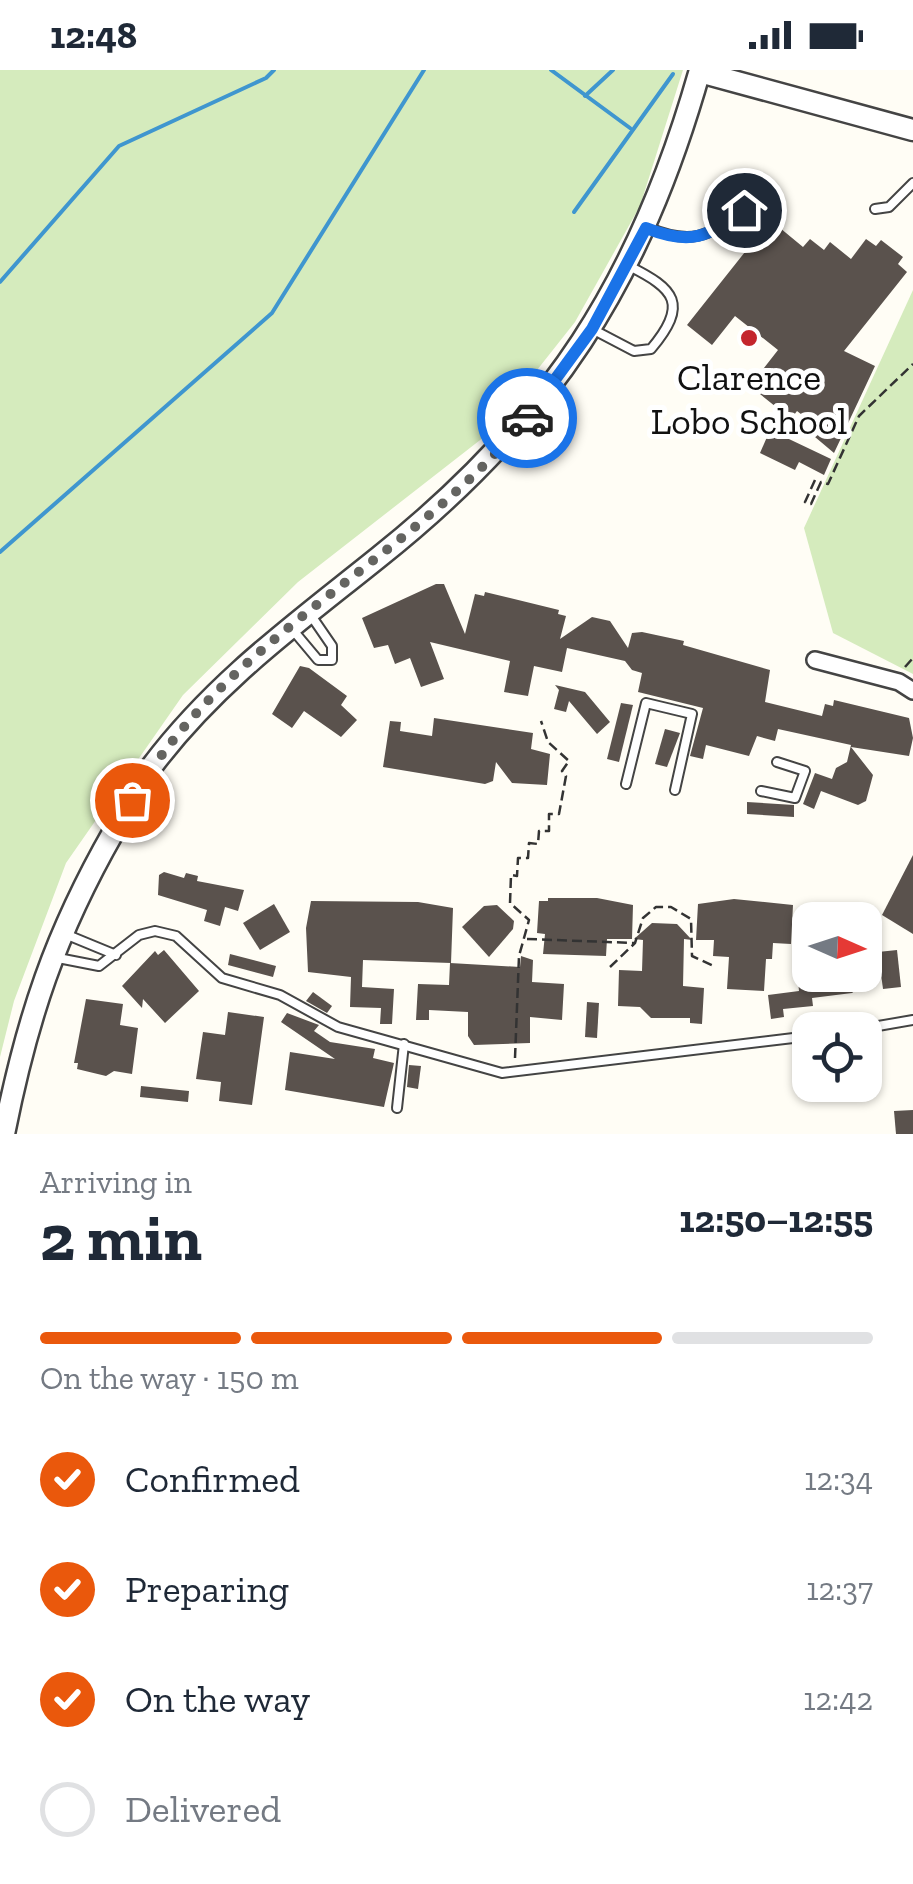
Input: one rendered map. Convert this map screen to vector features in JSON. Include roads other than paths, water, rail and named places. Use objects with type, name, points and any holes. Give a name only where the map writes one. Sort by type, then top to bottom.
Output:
[{"type":"street","points":[[4,1134],[24,1036],[52,957],[151,768],[228,677],[442,504],[509,440],[592,329],[629,266],[700,71],[913,130]]},
{"type":"street","points":[[815,660],[900,682],[913,691]]},
{"type":"lane","points":[[875,209],[889,207],[913,182]]},
{"type":"lane","points":[[646,228],[667,236],[700,238],[744,210]]},
{"type":"lane","points":[[592,329],[634,351],[652,349],[665,332],[674,312],[670,291],[662,281],[629,266]]},
{"type":"lane","points":[[290,626],[318,660],[332,660],[332,646],[308,612]]},
{"type":"lane","points":[[626,784],[646,702],[692,714],[675,790]]},
{"type":"lane","points":[[761,791],[794,798],[805,771],[777,762]]},
{"type":"lane","points":[[52,957],[100,966],[139,935],[154,931],[176,936],[222,978],[280,996],[338,1028],[404,1044],[472,1068],[515,1072],[792,1038]]},
{"type":"lane","points":[[62,933],[116,954]]},
{"type":"lane","points":[[882,1025],[913,1020]]},
{"type":"lane","points":[[397,1108],[404,1044]]},
{"type":"waterway","points":[[0,282],[119,146],[266,78],[274,70]]},
{"type":"waterway","points":[[0,552],[272,313],[424,70]]},
{"type":"waterway","points":[[551,70],[630,128]]},
{"type":"waterway","points":[[585,96],[613,70]]},
{"type":"waterway","points":[[574,212],[673,74]]},
{"type":"place","name":"Clarence Lobo School","points":[[749,338]]}]
